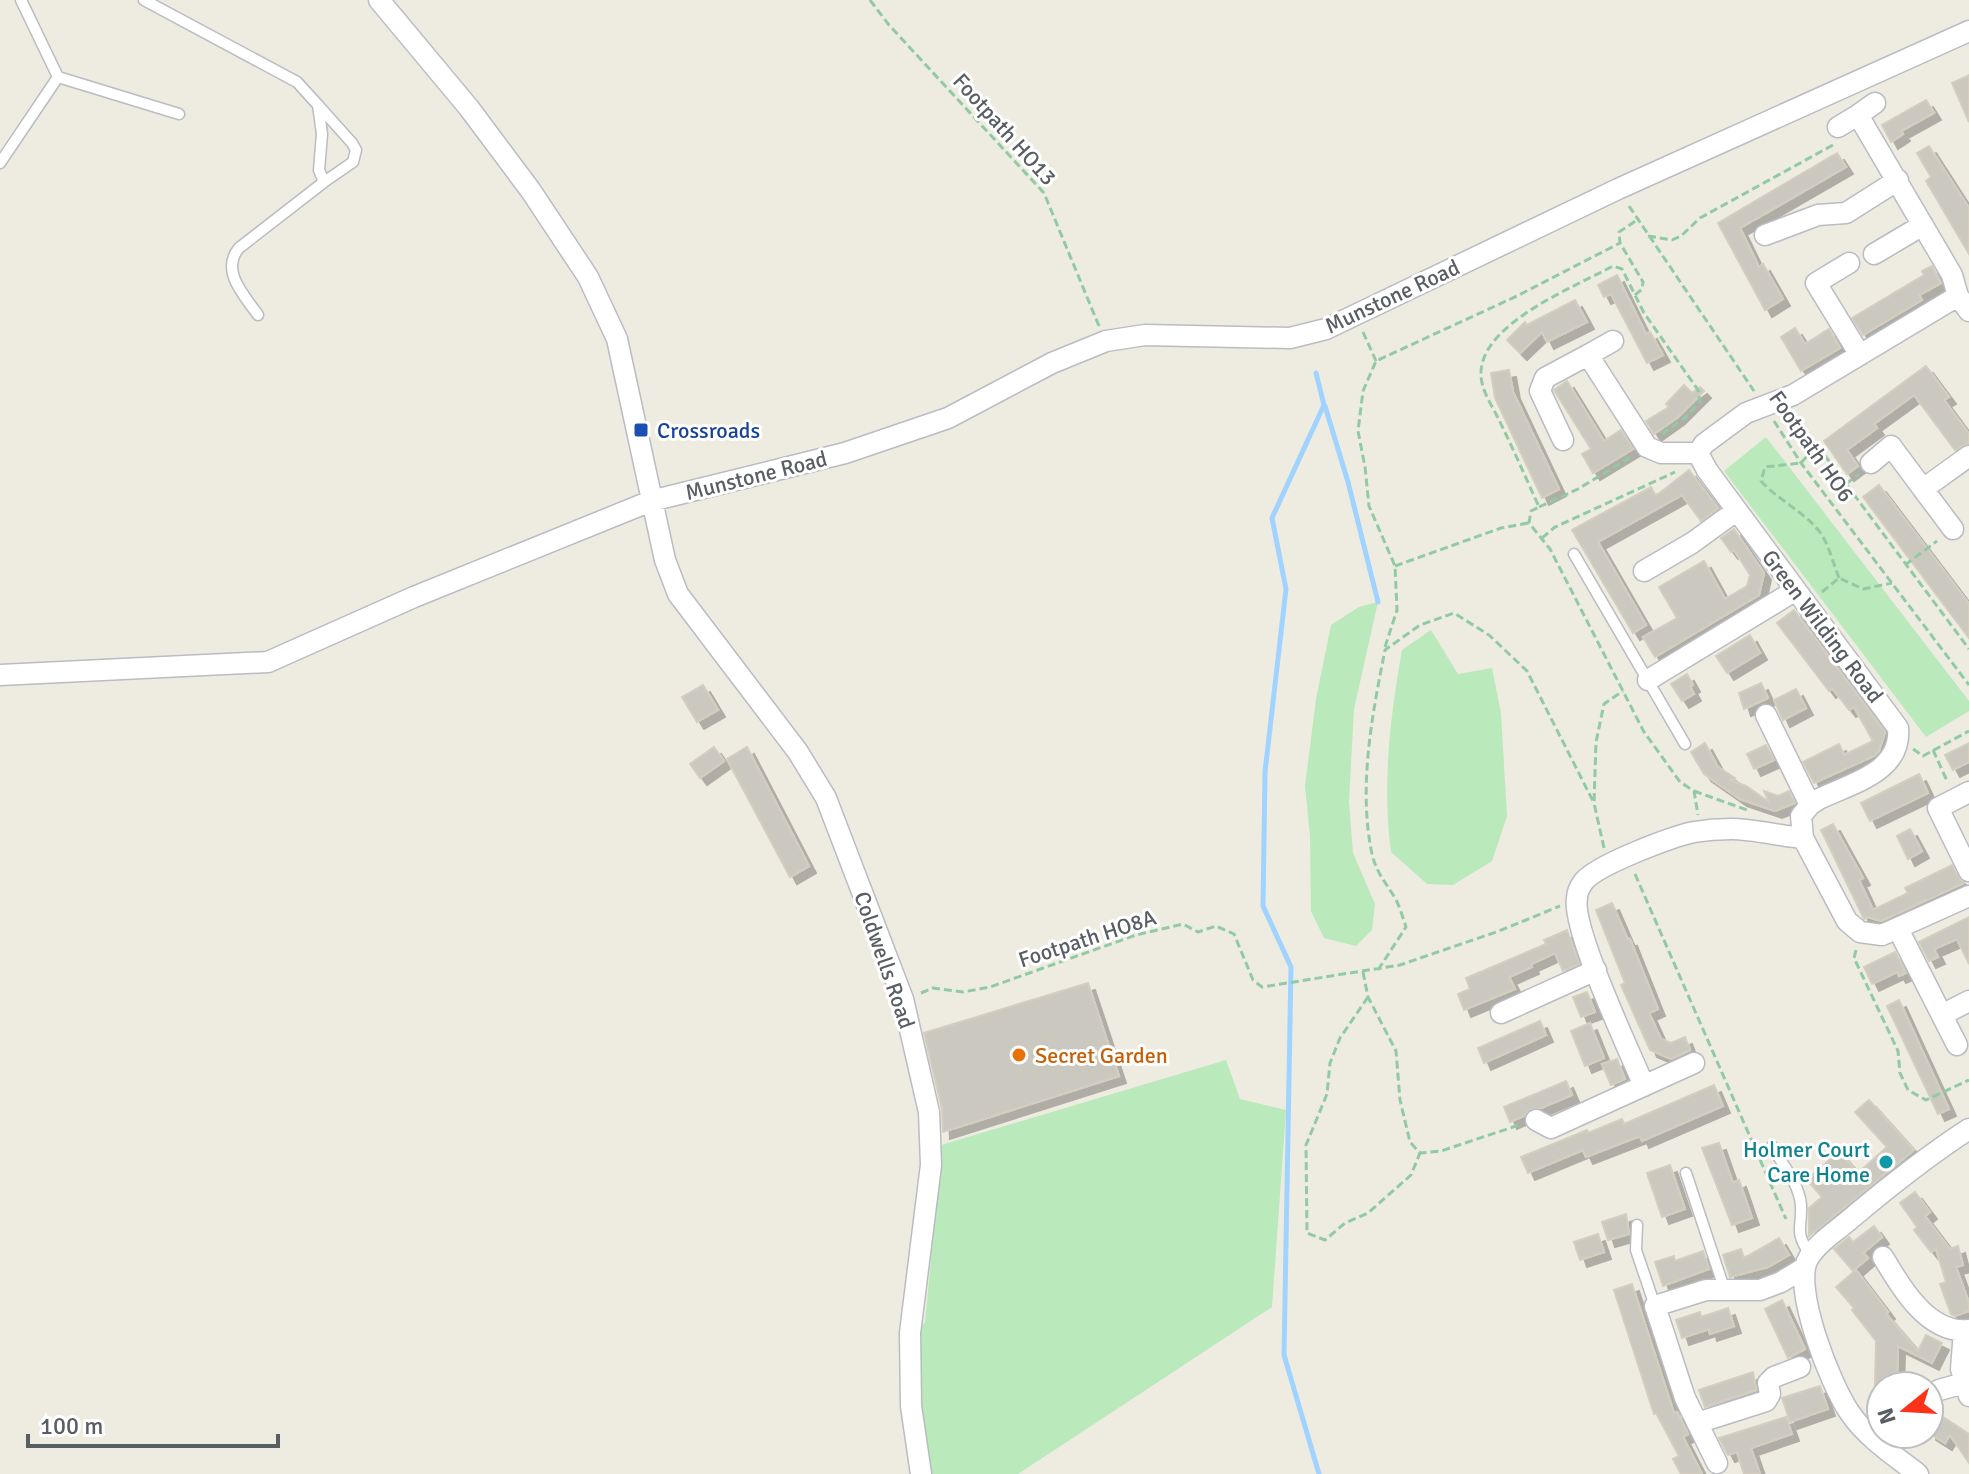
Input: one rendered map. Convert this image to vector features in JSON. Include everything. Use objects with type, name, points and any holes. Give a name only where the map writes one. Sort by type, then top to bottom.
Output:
[{"type":"street","name":"Coldwells Road","points":[[379,0],[469,108],[531,191],[588,277],[617,339],[665,560],[678,594],[798,752],[826,798],[903,999],[929,1112],[931,1165],[910,1333],[911,1406],[921,1474]]},
{"type":"street","name":"Munstone Road","points":[[0,675],[268,662],[414,597],[651,501],[845,453],[948,418],[1052,363],[1106,341],[1145,335],[1290,338],[1326,329],[1618,189],[1969,31]]},
{"type":"street","points":[[1588,355],[1647,447],[1661,453],[1699,456],[1704,444],[1746,413],[1793,395],[1860,355],[1963,304],[1952,275],[1866,116],[1838,127]]},
{"type":"street","points":[[1765,235],[1818,215],[1846,213],[1898,180]]},
{"type":"street","points":[[1874,254],[1923,225]]},
{"type":"street","points":[[1849,263],[1816,283],[1860,355]]},
{"type":"street","points":[[1563,440],[1540,391],[1545,378],[1613,341]]},
{"type":"street","points":[[1871,463],[1891,446],[1953,529]]},
{"type":"street","name":"Green Wilding Road","points":[[1699,456],[1736,511],[1891,716],[1898,728],[1899,741]]},
{"type":"street","points":[[1923,489],[1969,456]]},
{"type":"street","points":[[1644,571],[1692,543],[1736,511]]},
{"type":"street","points":[[1648,680],[1801,597]]},
{"type":"street","points":[[1766,715],[1810,805]]},
{"type":"street","points":[[1899,741],[1893,757],[1880,770],[1810,805],[1801,816],[1803,838],[1847,921],[1860,932],[1882,935],[1969,896]]},
{"type":"street","points":[[1962,796],[1938,808],[1969,871]]},
{"type":"street","points":[[1644,1086],[1596,970],[1579,919],[1576,899],[1582,883],[1594,872],[1664,841],[1699,831],[1735,829],[1803,838]]},
{"type":"street","points":[[1898,929],[1957,1045]]},
{"type":"street","points":[[1501,1013],[1596,970]]},
{"type":"street","points":[[1942,1015],[1969,1001]]},
{"type":"street","points":[[1536,1120],[1551,1128],[1694,1063]]},
{"type":"street","points":[[1717,1463],[1685,1398],[1655,1306],[1706,1290],[1760,1290],[1781,1282],[1918,1162],[1969,1129]]},
{"type":"street","points":[[1883,1257],[1909,1297],[1925,1313],[1943,1324],[1966,1331],[1961,1369],[1967,1389],[1945,1390]]},
{"type":"street","points":[[1807,1262],[1804,1285],[1809,1317],[1850,1413],[1865,1432],[1918,1474]]},
{"type":"street","points":[[1697,1423],[1766,1401],[1770,1394],[1768,1383],[1774,1377],[1800,1367]]},
{"type":"lane","points":[[21,0],[58,77],[179,114]]},
{"type":"lane","points":[[144,0],[297,82],[356,150],[353,162],[232,255],[234,282],[258,315]]},
{"type":"lane","points":[[0,163],[58,77]]},
{"type":"lane","points":[[318,105],[322,134],[319,170],[324,182]]},
{"type":"lane","points":[[1574,554],[1685,744]]},
{"type":"lane","points":[[1772,1146],[1796,1186],[1801,1205],[1799,1239],[1807,1262]]},
{"type":"lane","points":[[1686,1173],[1725,1291]]},
{"type":"lane","points":[[1637,1225],[1636,1250],[1655,1306]]},
{"type":"path","name":"Footpath HO13","points":[[870,0],[889,25],[1044,193],[1106,341]]},
{"type":"path","points":[[1648,236],[1672,240],[1681,236],[1700,218],[1818,152],[1866,116]]},
{"type":"path","name":"Footpath HO6","points":[[1620,243],[1619,232],[1637,220],[1801,463],[1969,685]]},
{"type":"path","points":[[1378,970],[1406,927],[1396,899],[1382,881],[1373,856],[1367,816],[1372,714],[1397,610],[1395,566],[1369,506],[1358,431],[1363,391],[1376,361],[1517,296],[1620,243],[1643,282],[1642,289],[1635,295]]},
{"type":"path","points":[[1529,523],[1531,511],[1578,489],[1647,447],[1685,418],[1700,402],[1698,390],[1644,313],[1622,269],[1613,266],[1523,314],[1502,330],[1484,360],[1481,379],[1487,398],[1539,507]]},
{"type":"path","points":[[1355,315],[1376,361]]},
{"type":"path","points":[[1892,583],[1863,589],[1839,578],[1817,528],[1770,492],[1761,481],[1765,467],[1801,463],[1817,445],[1969,649]]},
{"type":"path","points":[[1542,538],[1555,527],[1699,456]]},
{"type":"path","points":[[1395,566],[1501,528],[1529,523]]},
{"type":"path","points":[[1529,523],[1542,538],[1644,732],[1680,782],[1694,791],[1751,812]]},
{"type":"path","points":[[1905,565],[1953,529]]},
{"type":"path","points":[[1801,597],[1839,578]]},
{"type":"path","points":[[1385,650],[1420,625],[1454,613],[1489,635],[1527,671],[1594,803],[1609,866]]},
{"type":"path","points":[[1594,803],[1596,742],[1604,704],[1624,690]]},
{"type":"path","points":[[1899,741],[1923,756],[1969,731]]},
{"type":"path","points":[[1933,750],[1962,796]]},
{"type":"path","points":[[1694,791],[1699,831]]},
{"type":"path","name":"Footpath HO8A","points":[[903,999],[933,988],[963,992],[990,987],[1136,935],[1183,924],[1198,932],[1216,926],[1234,934],[1253,980],[1262,987],[1296,981]]},
{"type":"path","points":[[1860,932],[1854,958],[1898,1051],[1900,1073],[1908,1090],[1926,1100],[1969,1080]]},
{"type":"path","points":[[1363,972],[1368,997],[1396,1051],[1400,1100],[1410,1142],[1420,1153]]},
{"type":"path","points":[[1368,997],[1340,1038],[1330,1063],[1327,1094],[1306,1145],[1307,1233],[1325,1240],[1345,1223],[1368,1213],[1411,1175],[1420,1153]]},
{"type":"path","points":[[1420,1153],[1441,1151],[1536,1120]]},
{"type":"green space","points":[[1766,437],[1969,701],[1969,711],[1926,737],[1724,471]]},
{"type":"green space","points":[[1378,602],[1354,709],[1349,802],[1353,853],[1375,904],[1372,930],[1356,946],[1324,938],[1311,911],[1310,836],[1305,786],[1316,699],[1331,625],[1359,607]]},
{"type":"green space","points":[[1431,630],[1458,674],[1492,668],[1501,713],[1507,816],[1492,861],[1453,885],[1427,884],[1391,852],[1388,827],[1389,751],[1402,650]]},
{"type":"green space","points":[[1226,1060],[1240,1099],[1286,1110],[1272,1307],[1018,1474],[928,1474],[914,1406],[916,1334],[925,1322],[931,1260],[924,1245],[938,1146]]},
{"type":"building","points":[[1969,75],[1969,122],[1952,83]]},
{"type":"building","points":[[1926,100],[1934,113],[1901,131],[1903,134],[1891,142],[1882,125]]},
{"type":"building","points":[[1929,146],[1969,208],[1969,254],[1926,181],[1931,177],[1917,153]]},
{"type":"building","points":[[1837,153],[1846,167],[1740,228],[1759,267],[1763,264],[1783,299],[1765,310],[1718,223]]},
{"type":"building","points":[[1932,266],[1941,283],[1919,295],[1922,300],[1863,335],[1852,318],[1924,275],[1922,271]]},
{"type":"building","points":[[1617,275],[1646,334],[1650,332],[1663,355],[1647,363],[1611,294],[1604,297],[1598,285]]},
{"type":"building","points":[[1575,300],[1587,322],[1547,342],[1542,332],[1520,353],[1507,340],[1525,322],[1527,325]]},
{"type":"building","points":[[1795,328],[1805,344],[1829,329],[1840,348],[1801,371],[1781,337]]},
{"type":"building","points":[[1926,366],[1949,397],[1944,400],[1969,434],[1969,443],[1955,450],[1914,395],[1874,424],[1877,428],[1847,450],[1858,466],[1847,474],[1824,441]]},
{"type":"building","points":[[1509,370],[1513,392],[1559,489],[1542,498],[1495,398],[1491,373]]},
{"type":"building","points":[[1567,381],[1604,441],[1621,430],[1633,449],[1593,473],[1582,454],[1591,449],[1554,390]]},
{"type":"building","points":[[1684,385],[1692,393],[1700,387],[1704,391],[1678,417],[1654,434],[1646,421],[1669,407],[1666,404]]},
{"type":"building","points":[[1689,470],[1718,508],[1701,521],[1682,495],[1598,542],[1646,625],[1633,633],[1572,530],[1651,487],[1656,496]]},
{"type":"building","points":[[1879,485],[1969,604],[1969,638],[1863,497]]},
{"type":"building","points":[[1734,529],[1764,573],[1759,595],[1655,657],[1643,637],[1677,618],[1659,587],[1704,561],[1725,599],[1747,586],[1750,575],[1734,550],[1731,552],[1721,538]]},
{"type":"building","points":[[1794,610],[1885,732],[1879,751],[1874,756],[1814,783],[1803,762],[1839,744],[1844,755],[1873,741],[1854,707],[1849,710],[1832,688],[1829,691],[1777,623]]},
{"type":"building","points":[[1750,635],[1760,653],[1727,673],[1716,656]]},
{"type":"building","points":[[1687,674],[1694,694],[1682,701],[1671,684]]},
{"type":"building","points":[[1761,683],[1768,698],[1744,709],[1739,693]]},
{"type":"building","points":[[703,685],[718,710],[697,722],[682,697]]},
{"type":"building","points":[[1796,689],[1806,708],[1783,720],[1774,700]]},
{"type":"building","points":[[1705,743],[1718,767],[1735,778],[1730,780],[1746,786],[1769,802],[1764,791],[1778,796],[1789,791],[1795,803],[1775,811],[1740,799],[1704,774],[1691,752]]},
{"type":"building","points":[[1969,743],[1969,762],[1953,770],[1945,755]]},
{"type":"building","points":[[1766,745],[1774,760],[1754,769],[1747,754]]},
{"type":"building","points":[[714,747],[724,761],[700,778],[690,764]]},
{"type":"building","points":[[747,747],[809,866],[790,877],[727,759]]},
{"type":"building","points":[[1919,774],[1928,793],[1870,821],[1861,803]]},
{"type":"building","points":[[1833,824],[1863,878],[1859,880],[1873,910],[1908,893],[1905,888],[1952,865],[1964,883],[1881,921],[1868,917],[1864,919],[1821,830]]},
{"type":"building","points":[[1910,829],[1922,851],[1908,859],[1897,836]]},
{"type":"building","points":[[1612,903],[1658,1009],[1649,1013],[1661,1039],[1671,1043],[1685,1037],[1690,1050],[1671,1059],[1650,1050],[1621,985],[1625,983],[1596,910]]},
{"type":"building","points":[[1969,917],[1969,964],[1957,939],[1934,949],[1938,957],[1929,961],[1919,942]]},
{"type":"building","points":[[1567,930],[1579,964],[1563,971],[1555,953],[1509,977],[1515,989],[1464,1010],[1458,994],[1470,989],[1466,978],[1546,944],[1544,940]]},
{"type":"building","points":[[1895,952],[1906,973],[1899,976],[1897,972],[1872,984],[1864,967]]},
{"type":"building","name":"Secret Garden","points":[[1088,983],[1119,1076],[943,1132],[942,1109],[924,1033]]},
{"type":"building","points":[[1587,992],[1595,1012],[1581,1017],[1573,997]]},
{"type":"building","points":[[1899,1000],[1949,1109],[1938,1114],[1887,1006]]},
{"type":"building","points":[[1540,1021],[1546,1035],[1484,1063],[1478,1048]]},
{"type":"building","points":[[1590,1023],[1604,1058],[1585,1066],[1571,1031]]},
{"type":"building","points":[[1617,1059],[1625,1079],[1611,1085],[1602,1064]]},
{"type":"building","points":[[1566,1081],[1572,1095],[1541,1108],[1530,1109],[1524,1116],[1510,1122],[1504,1107]]},
{"type":"building","points":[[1714,1085],[1723,1106],[1642,1141],[1640,1136],[1586,1157],[1583,1150],[1528,1173],[1521,1157],[1587,1130],[1588,1133],[1622,1119],[1624,1124]]},
{"type":"building","name":"Holmer Court Care Home","points":[[1869,1100],[1914,1150],[1809,1236],[1809,1208],[1822,1197],[1807,1180],[1839,1151],[1858,1173],[1887,1147],[1855,1112]]},
{"type":"building","points":[[1719,1143],[1733,1183],[1739,1180],[1752,1218],[1732,1225],[1702,1148]]},
{"type":"building","points":[[1670,1165],[1685,1209],[1662,1217],[1647,1173]]},
{"type":"building","points":[[1915,1192],[1930,1212],[1925,1216],[1950,1249],[1958,1246],[1963,1265],[1956,1267],[1969,1311],[1955,1316],[1951,1314],[1940,1284],[1946,1282],[1936,1249],[1931,1252],[1914,1230],[1917,1227],[1900,1203]]},
{"type":"building","points":[[1626,1214],[1629,1234],[1608,1240],[1602,1222]]},
{"type":"building","points":[[1874,1226],[1882,1237],[1863,1253],[1868,1258],[1853,1271],[1834,1249],[1849,1237],[1853,1242]]},
{"type":"building","points":[[1598,1234],[1604,1252],[1580,1260],[1574,1242]]},
{"type":"building","points":[[1779,1238],[1789,1255],[1768,1267],[1730,1277],[1723,1255],[1741,1249],[1744,1258]]},
{"type":"building","points":[[1703,1251],[1709,1269],[1663,1286],[1655,1262],[1674,1256],[1675,1261]]},
{"type":"building","points":[[1856,1270],[1888,1312],[1886,1314],[1918,1351],[1926,1335],[1942,1343],[1932,1363],[1898,1346],[1897,1370],[1875,1370],[1876,1341],[1836,1287]]},
{"type":"building","points":[[1632,1284],[1674,1413],[1677,1412],[1688,1434],[1683,1437],[1702,1474],[1681,1474],[1673,1459],[1679,1456],[1654,1414],[1614,1290]]},
{"type":"building","points":[[1782,1300],[1805,1349],[1788,1358],[1765,1309]]},
{"type":"building","points":[[1728,1308],[1734,1326],[1710,1334],[1709,1329],[1682,1338],[1676,1320],[1700,1312],[1701,1317]]},
{"type":"building","points":[[1753,1372],[1756,1390],[1705,1407],[1699,1390]]},
{"type":"building","points":[[1820,1386],[1828,1409],[1790,1422],[1782,1398]]},
{"type":"building","points":[[1786,1417],[1792,1434],[1751,1448],[1760,1474],[1744,1474],[1737,1452],[1728,1455],[1719,1438]]},
{"type":"building","points":[[1945,1418],[1969,1434],[1969,1463],[1950,1435],[1945,1443]]},
{"type":"waterway","points":[[1316,373],[1324,405],[1272,518],[1286,589],[1265,772],[1263,906],[1291,967],[1284,1355],[1319,1474]]},
{"type":"waterway","points":[[1325,406],[1378,602]]},
{"type":"place","name":"Crossroads","points":[[641,430]]},
{"type":"place","name":"Secret Garden","points":[[1019,1055]]},
{"type":"place","name":"Holmer Court Care Home","points":[[1886,1162]]}]
